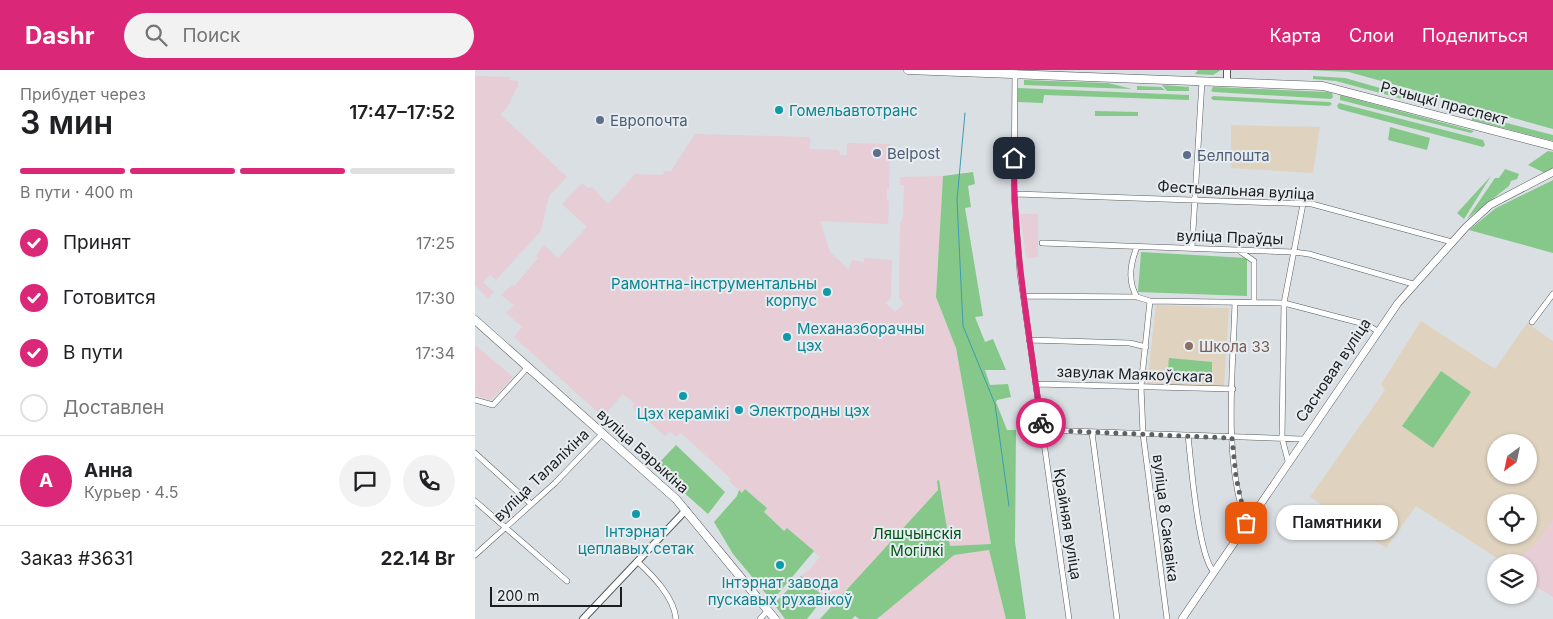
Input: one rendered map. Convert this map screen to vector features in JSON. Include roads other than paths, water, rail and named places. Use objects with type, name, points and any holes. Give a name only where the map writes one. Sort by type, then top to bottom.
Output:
[{"type":"main road","name":"Рэчыцкі праспект","points":[[908,70],[1227,82],[1337,89],[1553,146]]},
{"type":"main road","name":"Сасновая вуліца","points":[[1181,619],[1377,330],[1413,284],[1490,205],[1551,175]]},
{"type":"main road","name":"вуліца Барыкіна","points":[[475,320],[687,510],[775,619]]},
{"type":"street","points":[[1227,70],[1227,82]]},
{"type":"street","name":"Крайняя вуліца","points":[[1015,74],[1014,194],[1023,296],[1069,619]]},
{"type":"street","points":[[1193,247],[1202,81]]},
{"type":"street","name":"Фестывальная вуліца","points":[[1014,194],[1312,204],[1452,242]]},
{"type":"street","points":[[1288,461],[1281,438],[1284,303],[1303,204]]},
{"type":"street","name":"вуліца Праўды","points":[[1042,243],[1294,252],[1309,254],[1413,284]]},
{"type":"street","points":[[1137,247],[1132,258],[1130,281],[1137,297]]},
{"type":"street","points":[[1240,251],[1254,261],[1254,302]]},
{"type":"street","points":[[1532,322],[1553,294]]},
{"type":"street","points":[[1023,296],[1137,297],[1150,301],[1284,303],[1368,325],[1377,330]]},
{"type":"street","name":"вуліца 8 Сакавіка","points":[[1150,301],[1141,386],[1143,434],[1167,619]]},
{"type":"street","points":[[1235,302],[1232,438],[1236,477],[1246,523]]},
{"type":"street","points":[[1029,340],[1130,343],[1146,347]]},
{"type":"street","points":[[475,400],[493,404],[528,367]]},
{"type":"street","name":"завулак Маякоўскага","points":[[1036,384],[1233,389]]},
{"type":"street","points":[[1042,430],[1303,440]]},
{"type":"street","name":"вуліца Талаліхіна","points":[[475,555],[567,471],[603,433]]},
{"type":"street","points":[[1092,433],[1117,619]]},
{"type":"street","points":[[1188,436],[1198,518],[1205,554],[1213,571]]},
{"type":"street","points":[[475,453],[531,504]]},
{"type":"street","points":[[475,500],[567,581]]},
{"type":"street","points":[[583,619],[687,510]]},
{"type":"street","points":[[637,561],[659,584],[671,602],[676,619]]},
{"type":"street","points":[[760,619],[768,610]]},
{"type":"waterway","points":[[965,113],[957,200],[963,326],[995,404],[1009,506]]},
{"type":"place","name":"Гомельавтотранс","points":[[779,110]]},
{"type":"place","name":"Европочта","points":[[600,120]]},
{"type":"place","name":"Belpost","points":[[877,153]]},
{"type":"place","name":"Белпошта","points":[[1187,155]]},
{"type":"place","name":"Рамонтна-інструментальны корпус","points":[[827,292]]},
{"type":"place","name":"Механазборачны цэх","points":[[787,337]]},
{"type":"place","name":"Школа 33","points":[[1189,346]]},
{"type":"place","name":"Цэх керамікі","points":[[683,396]]},
{"type":"place","name":"Электродны цэх","points":[[739,410]]},
{"type":"place","name":"Інтэрнат цеплавых сетак","points":[[636,514]]},
{"type":"place","name":"Памятники","points":[[1246,523]]},
{"type":"place","name":"Інтэрнат завода пускавых рухавікоў","points":[[780,565]]},
{"type":"park label","name":"Ляшчынскія Могілкі","points":[[917,542]]}]
